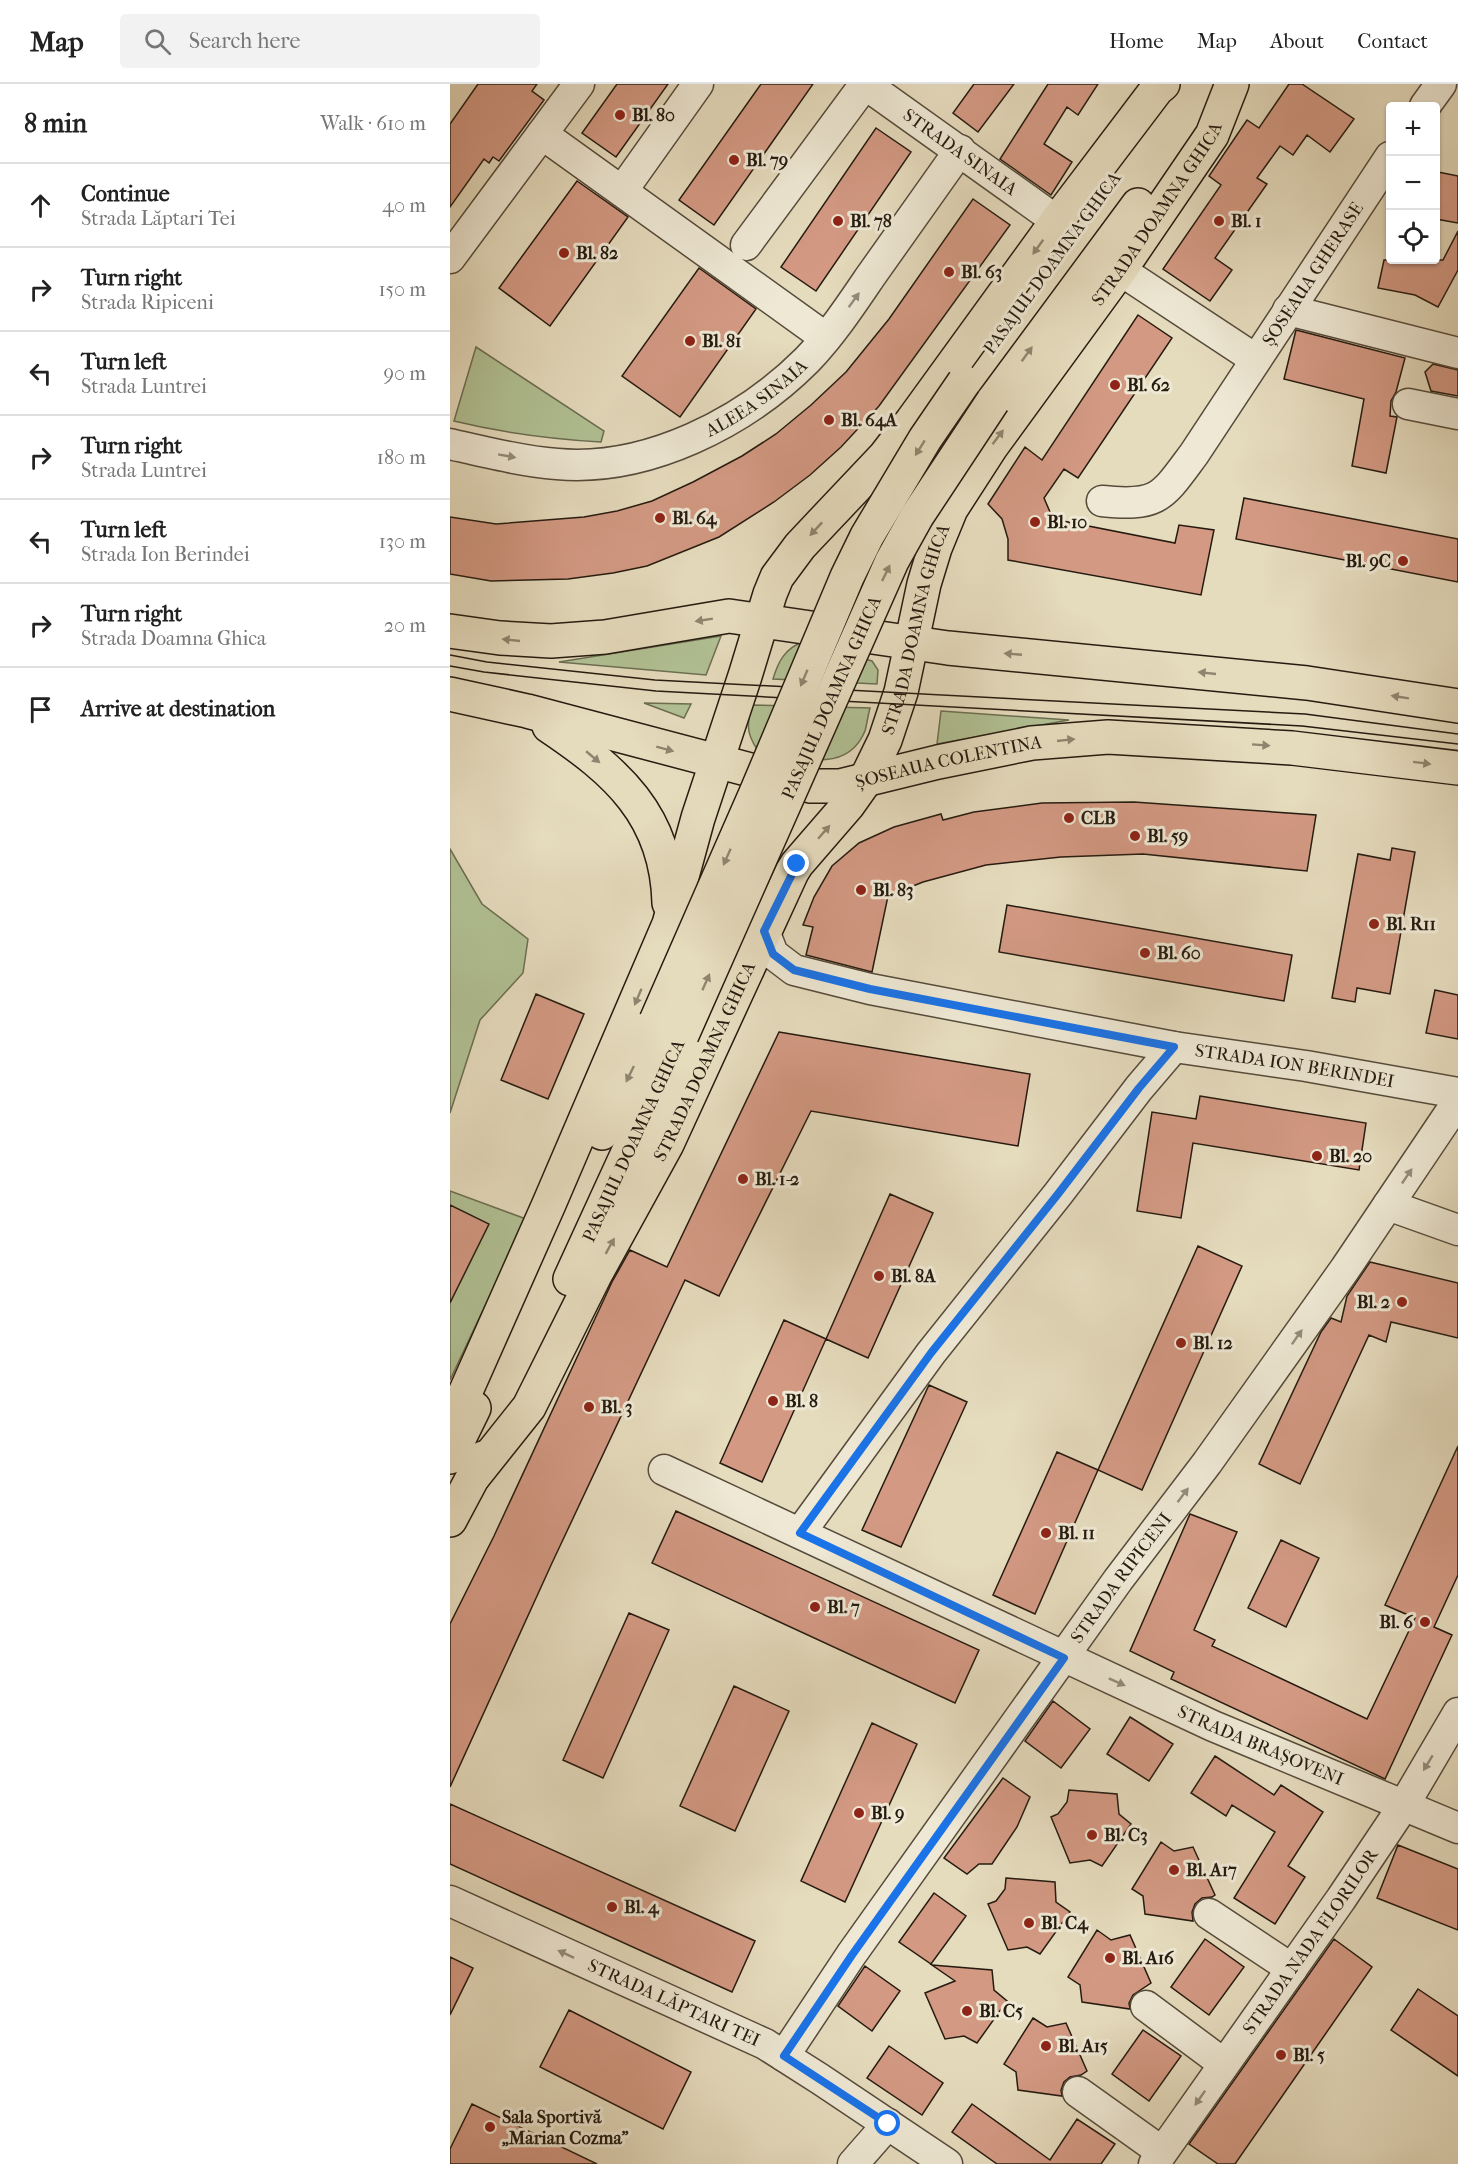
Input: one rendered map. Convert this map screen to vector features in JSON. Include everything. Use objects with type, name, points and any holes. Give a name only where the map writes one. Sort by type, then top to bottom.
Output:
[{"type":"main road","points":[[450,1426],[549,1204],[669,924],[698,818],[770,594],[786,563],[885,456],[1057,221],[1163,84]]},
{"type":"main road","name":"PASAJUL DOAMNA GHICA","points":[[669,1028],[756,793],[847,577],[867,536],[925,439],[964,382],[1095,207],[1182,84]]},
{"type":"main road","name":"PASAJUL DOAMNA GHICA","points":[[513,1362],[887,571],[917,516],[993,401],[1231,84]]},
{"type":"main road","name":"STRADA DOAMNA GHICA","points":[[462,1466],[529,1407],[595,1275],[667,1144],[797,864],[848,805],[865,781],[885,740],[898,705],[926,575],[951,509],[991,447],[1119,270],[1212,135],[1231,84]]},
{"type":"main road","points":[[450,631],[508,639],[551,641],[605,637],[729,616],[911,643],[1295,682],[1458,706]]},
{"type":"main road","name":"ȘOSEAUA COLENTINA","points":[[450,694],[528,711],[811,786],[840,786],[1002,749],[1108,737],[1343,752],[1458,768]]},
{"type":"main road","points":[[528,711],[587,752],[613,774],[648,819],[665,870],[669,924]]},
{"type":"main road","name":"STRADA DOAMNA GHICA","points":[[450,1520],[462,1466],[513,1362]]},
{"type":"street","points":[[450,258],[579,84]]},
{"type":"street","points":[[622,191],[698,84]]},
{"type":"street","points":[[746,245],[865,84]]},
{"type":"street","name":"STRADA SINAIA","points":[[865,84],[1057,221]]},
{"type":"street","points":[[1428,102],[1441,84]]},
{"type":"street","points":[[542,134],[826,338]]},
{"type":"street","name":"ALEEA SINAIA","points":[[450,444],[558,464],[620,461],[654,454],[713,427],[766,395],[807,359],[826,338],[960,150]]},
{"type":"street","name":"ȘOSEAUA GHERASE","points":[[1102,501],[1142,503],[1157,498],[1168,489],[1194,454],[1386,163]]},
{"type":"street","name":"ȘOSEAUA GHERASE","points":[[1119,270],[1255,359]]},
{"type":"street","points":[[1288,310],[1458,353]]},
{"type":"street","points":[[1408,404],[1458,414]]},
{"type":"street","name":"STRADA ION BERINDEI","points":[[764,931],[773,954],[794,970],[870,989],[1174,1047],[1306,1066],[1458,1093]]},
{"type":"street","points":[[800,1533],[931,1353],[1139,1088],[1174,1047]]},
{"type":"street","name":"STRADA RIPICENI","points":[[784,2056],[852,1955],[1118,1580],[1207,1463],[1458,1101]]},
{"type":"street","points":[[1388,1205],[1458,1230]]},
{"type":"street","name":"STRADA BRAȘOVENI","points":[[664,1470],[1213,1726],[1458,1828]]},
{"type":"street","name":"STRADA NADA FLORILOR","points":[[1158,2158],[1292,1969],[1404,1805],[1458,1713]]},
{"type":"street","name":"STRADA LĂPTARI TEI","points":[[450,1901],[765,2044],[947,2164]]},
{"type":"street","points":[[1209,1914],[1292,1969]]},
{"type":"street","points":[[1146,2006],[1224,2064]]},
{"type":"street","points":[[1078,2092],[1158,2158]]},
{"type":"street","points":[[853,2164],[888,2124]]},
{"type":"green space","points":[[476,347],[604,431],[601,442],[527,435],[454,421]]},
{"type":"green space","points":[[721,636],[706,675],[559,662]]},
{"type":"green space","points":[[803,642],[872,661],[878,670],[877,684],[773,679],[783,656],[791,648]]},
{"type":"green space","points":[[644,703],[691,704],[684,718]]},
{"type":"green space","points":[[752,705],[870,708],[865,731],[856,745],[845,754],[832,759],[817,760],[757,749],[748,728]]},
{"type":"green space","points":[[941,711],[1069,720],[937,744]]},
{"type":"green space","points":[[450,849],[482,904],[528,939],[523,973],[480,1020],[450,1113]]},
{"type":"green space","points":[[450,1191],[526,1219],[450,1380]]},
{"type":"building","points":[[478,84],[537,84],[532,91],[544,100],[499,161],[493,157],[489,163],[484,159],[450,207],[450,124]]},
{"type":"building","name":"Bl. 80","points":[[617,84],[668,84],[616,157],[582,133]]},
{"type":"building","name":"Bl. 79","points":[[761,84],[813,84],[714,225],[679,200]]},
{"type":"building","points":[[974,84],[1014,84],[978,132],[953,113]]},
{"type":"building","points":[[1048,84],[1098,84],[1078,115],[1067,107],[1044,144],[1072,162],[1051,195],[1000,159]]},
{"type":"building","name":"Bl. 1","points":[[1289,84],[1302,84],[1354,119],[1330,152],[1307,135],[1293,155],[1280,146],[1257,178],[1267,184],[1215,258],[1232,270],[1210,301],[1163,269],[1221,185],[1209,176],[1247,120],[1259,128]]},
{"type":"building","name":"Bl. 78","points":[[876,128],[911,152],[816,291],[781,267]]},
{"type":"building","points":[[1440,172],[1458,176],[1458,223],[1440,220]]},
{"type":"building","name":"Bl. 82","points":[[577,181],[628,217],[550,326],[499,288]]},
{"type":"building","points":[[973,199],[1010,225],[879,406],[841,447],[810,475],[774,502],[719,537],[647,566],[568,579],[491,581],[450,574],[450,517],[496,524],[584,517],[617,511],[652,501],[693,482],[742,456],[776,434],[846,372],[889,319]]},
{"type":"building","points":[[1458,231],[1458,270],[1438,307],[1415,295],[1378,288],[1384,260],[1386,264],[1440,264],[1440,260],[1443,260]]},
{"type":"building","name":"Bl. 81","points":[[699,268],[756,309],[680,417],[622,376]]},
{"type":"building","name":"Bl. 10","points":[[1138,315],[1172,338],[1078,478],[1064,469],[1044,498],[1053,519],[1175,543],[1179,525],[1214,530],[1201,595],[1008,560],[1008,539],[1002,519],[988,504],[1025,447],[1042,460]]},
{"type":"building","points":[[1296,330],[1405,358],[1396,392],[1391,401],[1390,416],[1397,417],[1386,473],[1352,466],[1364,399],[1284,379]]},
{"type":"building","points":[[1433,364],[1458,370],[1458,396],[1431,391],[1425,372]]},
{"type":"building","name":"Bl. 9C","points":[[1244,498],[1458,539],[1458,582],[1236,539]]},
{"type":"building","name":"Bl. 59","points":[[1134,802],[1316,815],[1307,871],[1143,854],[1061,857],[986,865],[923,882],[888,896],[872,972],[806,955],[813,927],[803,925],[814,897],[832,866],[859,843],[894,827],[941,814],[943,820],[974,812],[1042,803]]},
{"type":"building","name":"Bl. R11","points":[[1392,848],[1415,852],[1390,994],[1357,988],[1355,1002],[1332,998],[1358,854],[1390,860]]},
{"type":"building","name":"Bl. 60","points":[[1007,905],[1292,955],[1284,1001],[999,952]]},
{"type":"building","points":[[1435,990],[1458,995],[1458,1039],[1426,1033]]},
{"type":"building","points":[[536,994],[584,1014],[548,1099],[501,1080]]},
{"type":"building","points":[[779,1032],[1030,1074],[1018,1146],[811,1111],[719,1296],[685,1280],[450,1787],[450,1624],[494,1536],[612,1282],[630,1250],[667,1267]]},
{"type":"building","name":"Bl. 20","points":[[1200,1096],[1366,1123],[1359,1170],[1193,1143],[1181,1218],[1137,1211],[1152,1112],[1196,1119]]},
{"type":"building","name":"Bl. 8A","points":[[890,1194],[933,1213],[868,1358],[826,1339]]},
{"type":"building","points":[[450,1205],[489,1224],[450,1303]]},
{"type":"building","name":"Bl. 12","points":[[1198,1246],[1242,1266],[1142,1490],[1098,1470]]},
{"type":"building","points":[[1370,1262],[1458,1283],[1458,1338],[1391,1322],[1386,1342],[1369,1335],[1300,1484],[1259,1464],[1321,1332],[1331,1318],[1341,1322],[1347,1296]]},
{"type":"building","name":"Bl. 8","points":[[784,1320],[826,1339],[762,1482],[720,1463]]},
{"type":"building","points":[[929,1385],[967,1402],[901,1547],[862,1530]]},
{"type":"building","points":[[1458,1446],[1458,1575],[1434,1627],[1452,1635],[1385,1779],[1171,1679],[1174,1672],[1130,1651],[1190,1514],[1237,1532],[1194,1630],[1215,1640],[1212,1646],[1367,1719],[1415,1618],[1385,1605]]},
{"type":"building","name":"Bl. 11","points":[[1057,1452],[1098,1470],[1035,1614],[993,1595]]},
{"type":"building","name":"Bl. 7","points":[[676,1511],[979,1650],[955,1703],[652,1563]]},
{"type":"building","points":[[1281,1540],[1319,1558],[1286,1627],[1248,1608]]},
{"type":"building","points":[[629,1613],[669,1630],[603,1778],[563,1760]]},
{"type":"building","points":[[734,1686],[789,1711],[735,1831],[680,1806]]},
{"type":"building","points":[[1053,1701],[1090,1729],[1061,1768],[1025,1741]]},
{"type":"building","points":[[1130,1717],[1173,1744],[1149,1781],[1107,1754]]},
{"type":"building","name":"Bl. 9","points":[[872,1723],[917,1744],[845,1902],[801,1881]]},
{"type":"building","points":[[1215,1756],[1274,1795],[1281,1785],[1323,1812],[1288,1866],[1305,1877],[1275,1924],[1234,1898],[1275,1832],[1232,1805],[1226,1816],[1191,1793]]},
{"type":"building","points":[[1003,1778],[1030,1797],[1017,1827],[992,1864],[979,1864],[967,1874],[944,1858]]},
{"type":"building","name":"Bl. C3","points":[[1069,1790],[1117,1794],[1119,1814],[1131,1824],[1102,1866],[1090,1860],[1070,1863],[1051,1817],[1058,1814],[1067,1802]]},
{"type":"building","name":"Bl. 4","points":[[450,1804],[755,1941],[732,1992],[450,1864]]},
{"type":"building","name":"Bl. A17","points":[[1161,1842],[1174,1851],[1193,1847],[1215,1895],[1202,1898],[1195,1904],[1192,1912],[1193,1921],[1145,1914],[1143,1896],[1132,1889]]},
{"type":"building","points":[[1398,1845],[1458,1869],[1458,1930],[1377,1898]]},
{"type":"building","name":"Bl. C4","points":[[1006,1878],[1055,1882],[1056,1902],[1070,1912],[1040,1954],[1027,1947],[1008,1950],[988,1904],[996,1901],[1005,1889]]},
{"type":"building","points":[[934,1893],[966,1916],[931,1964],[899,1942]]},
{"type":"building","name":"Bl. A16","points":[[1097,1930],[1111,1940],[1130,1935],[1151,1983],[1133,1995],[1129,2003],[1130,2009],[1082,2002],[1080,1985],[1068,1977]]},
{"type":"building","points":[[1205,1939],[1244,1967],[1209,2015],[1171,1987]]},
{"type":"building","name":"Bl. 5","points":[[1334,1939],[1372,1967],[1235,2164],[1218,2164],[1189,2144]]},
{"type":"building","points":[[450,1957],[473,1968],[450,2015]]},
{"type":"building","name":"Bl. C5","points":[[932,1965],[992,1970],[994,1990],[1007,2001],[977,2043],[964,2036],[945,2039],[925,1993],[955,1981]]},
{"type":"building","points":[[865,1966],[900,1991],[872,2031],[838,2006]]},
{"type":"building","points":[[1418,1989],[1458,2016],[1458,2076],[1391,2030]]},
{"type":"building","points":[[569,2010],[691,2072],[663,2129],[540,2067]]},
{"type":"building","name":"Bl. A15","points":[[1033,2018],[1047,2027],[1066,2023],[1087,2071],[1070,2077],[1064,2082],[1061,2090],[1062,2096],[1018,2090],[1016,2072],[1004,2064]]},
{"type":"building","points":[[1143,2030],[1181,2056],[1149,2101],[1112,2074]]},
{"type":"building","points":[[889,2046],[943,2083],[922,2115],[867,2078]]},
{"type":"building","name":"Sala Sportivă „Marian Cozma”","points":[[472,2104],[597,2164],[450,2164],[450,2149]]},
{"type":"building","points":[[972,2104],[1050,2160],[1077,2119],[1115,2144],[1101,2164],[997,2164],[952,2132]]},
{"type":"tram line","points":[[450,655],[487,662],[655,680],[1305,714],[1458,734]]},
{"type":"tram line","points":[[450,666],[484,672],[656,691],[1302,726],[1458,744]]},
{"type":"place","name":"Bl. 80","points":[[620,115]]},
{"type":"place","name":"Bl. 79","points":[[734,160]]},
{"type":"place","name":"Bl. 78","points":[[838,221]]},
{"type":"place","name":"Bl. 1","points":[[1219,221]]},
{"type":"place","name":"Bl. 82","points":[[564,253]]},
{"type":"place","name":"Bl. 63","points":[[949,272]]},
{"type":"place","name":"Bl. 81","points":[[690,341]]},
{"type":"place","name":"Bl. 62","points":[[1115,385]]},
{"type":"place","name":"Bl. 64A","points":[[829,420]]},
{"type":"place","name":"Bl. 64","points":[[660,518]]},
{"type":"place","name":"Bl. 10","points":[[1035,522]]},
{"type":"place","name":"Bl. 9C","points":[[1403,561]]},
{"type":"place","name":"CLB","points":[[1069,818]]},
{"type":"place","name":"Bl. 59","points":[[1135,836]]},
{"type":"place","name":"Bl. 83","points":[[861,890]]},
{"type":"place","name":"Bl. R11","points":[[1374,924]]},
{"type":"place","name":"Bl. 60","points":[[1145,953]]},
{"type":"place","name":"Bl. 20","points":[[1317,1156]]},
{"type":"place","name":"Bl. 1-2","points":[[743,1179]]},
{"type":"place","name":"Bl. 8A","points":[[879,1276]]},
{"type":"place","name":"Bl. 2","points":[[1402,1302]]},
{"type":"place","name":"Bl. 12","points":[[1181,1343]]},
{"type":"place","name":"Bl. 8","points":[[773,1401]]},
{"type":"place","name":"Bl. 3","points":[[589,1407]]},
{"type":"place","name":"Bl. 11","points":[[1046,1533]]},
{"type":"place","name":"Bl. 7","points":[[815,1607]]},
{"type":"place","name":"Bl. 6","points":[[1425,1622]]},
{"type":"place","name":"Bl. 9","points":[[859,1813]]},
{"type":"place","name":"Bl. C3","points":[[1092,1835]]},
{"type":"place","name":"Bl. A17","points":[[1174,1870]]},
{"type":"place","name":"Bl. 4","points":[[612,1907]]},
{"type":"place","name":"Bl. C4","points":[[1029,1923]]},
{"type":"place","name":"Bl. A16","points":[[1110,1958]]},
{"type":"place","name":"Bl. C5","points":[[967,2011]]},
{"type":"place","name":"Bl. A15","points":[[1046,2046]]},
{"type":"place","name":"Bl. 5","points":[[1281,2055]]},
{"type":"place","name":"Sala Sportivă „Marian Cozma”","points":[[490,2127]]},
{"type":"route","points":[[797,864],[764,931],[773,954],[794,970],[870,989],[1174,1047],[1139,1088],[931,1353],[800,1533],[1064,1658],[852,1955],[784,2056],[888,2124]]}]
